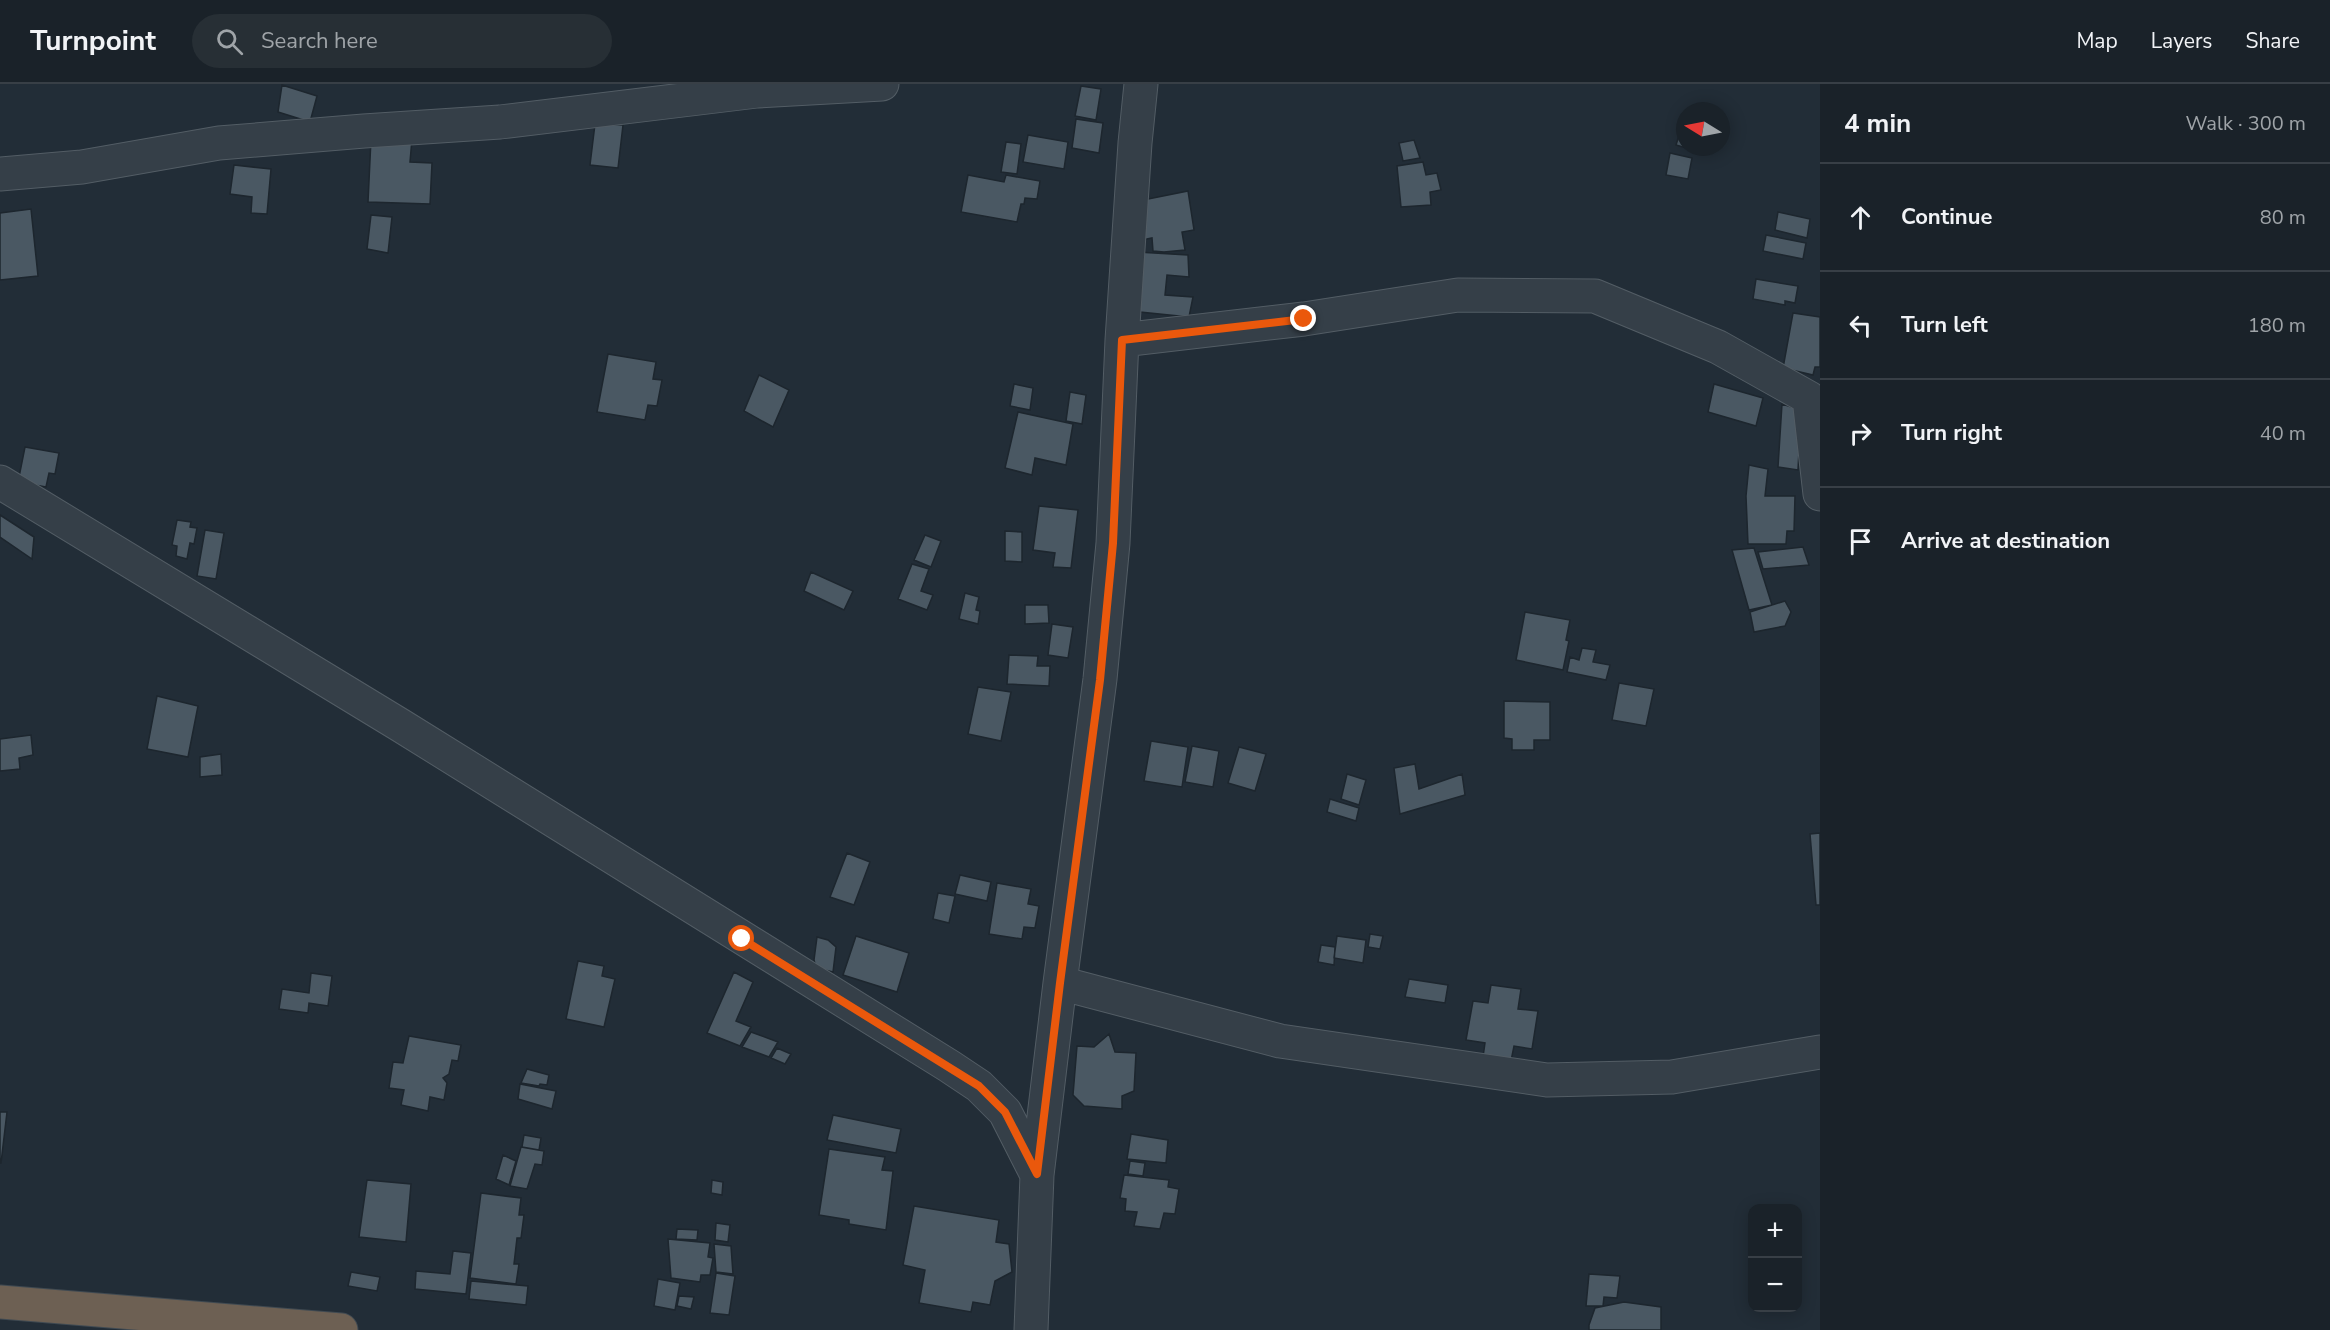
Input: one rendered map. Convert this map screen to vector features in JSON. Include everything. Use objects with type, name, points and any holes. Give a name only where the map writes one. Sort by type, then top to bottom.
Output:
[{"type":"highway","points":[[0,1302],[341,1330]]},
{"type":"street","points":[[0,174],[82,167],[219,144],[500,122],[757,91],[882,84]]},
{"type":"street","points":[[1030,1330],[1037,1174],[1100,680],[1110,577],[1122,340],[1141,84]]},
{"type":"street","points":[[1122,340],[1304,319],[1458,295],[1595,296],[1718,347],[1809,398],[1820,494]]},
{"type":"street","points":[[0,482],[410,731],[957,1071],[979,1086],[1005,1112],[1037,1174]]},
{"type":"street","points":[[1060,983],[1280,1041],[1547,1080],[1672,1077],[1820,1052]]},
{"type":"building","points":[[282,85],[317,96],[310,122],[278,112]]},
{"type":"building","points":[[1081,86],[1101,89],[1096,120],[1075,116]]},
{"type":"building","points":[[1076,119],[1103,123],[1099,153],[1072,148]]},
{"type":"building","points":[[595,124],[623,125],[618,168],[590,165]]},
{"type":"building","points":[[1028,135],[1068,142],[1064,169],[1023,162]]},
{"type":"building","points":[[371,139],[412,139],[410,162],[432,163],[430,204],[368,202]]},
{"type":"building","points":[[1414,140],[1420,158],[1403,161],[1399,143]]},
{"type":"building","points":[[1006,142],[1021,144],[1017,174],[1001,172]]},
{"type":"building","points":[[1670,153],[1692,158],[1688,179],[1666,175]]},
{"type":"building","points":[[1423,162],[1426,175],[1437,173],[1441,190],[1430,192],[1431,205],[1401,207],[1397,166]]},
{"type":"building","points":[[234,165],[271,169],[267,214],[251,213],[252,197],[230,194]]},
{"type":"building","points":[[968,175],[1004,182],[1006,175],[1040,181],[1037,199],[1025,198],[1024,204],[1021,204],[1017,222],[961,212]]},
{"type":"building","points":[[1188,191],[1194,230],[1182,232],[1185,250],[1153,251],[1152,238],[1142,240],[1138,201]]},
{"type":"building","points":[[31,209],[38,276],[0,280],[0,213]]},
{"type":"building","points":[[1778,212],[1810,219],[1807,238],[1775,230]]},
{"type":"building","points":[[371,215],[392,217],[388,253],[367,249]]},
{"type":"building","points":[[1766,235],[1806,243],[1803,259],[1763,251]]},
{"type":"building","points":[[1137,252],[1188,255],[1189,277],[1167,275],[1165,295],[1193,297],[1189,317],[1130,311]]},
{"type":"building","points":[[1756,279],[1798,286],[1795,303],[1785,301],[1785,305],[1753,299]]},
{"type":"building","points":[[1793,313],[1820,317],[1820,367],[1815,367],[1813,375],[1783,368]]},
{"type":"building","points":[[608,354],[656,362],[653,379],[662,380],[657,406],[648,405],[645,420],[597,412]]},
{"type":"building","points":[[759,375],[789,390],[773,427],[744,411]]},
{"type":"building","points":[[1014,384],[1033,388],[1030,410],[1010,406]]},
{"type":"building","points":[[1714,384],[1763,398],[1756,426],[1708,412]]},
{"type":"building","points":[[1070,392],[1086,395],[1082,424],[1066,421]]},
{"type":"building","points":[[1782,404],[1801,410],[1798,470],[1778,467]]},
{"type":"building","points":[[1018,412],[1073,424],[1066,465],[1035,458],[1032,475],[1005,468]]},
{"type":"building","points":[[25,447],[59,453],[55,474],[49,473],[46,487],[18,482]]},
{"type":"building","points":[[1749,465],[1768,469],[1765,496],[1795,496],[1794,531],[1787,531],[1786,544],[1748,544],[1746,496]]},
{"type":"building","points":[[1039,506],[1078,510],[1071,568],[1053,567],[1055,553],[1033,550]]},
{"type":"building","points":[[0,515],[34,537],[32,559],[0,537]]},
{"type":"building","points":[[177,520],[191,522],[190,527],[197,528],[194,544],[190,543],[187,559],[176,556],[177,546],[172,545]]},
{"type":"building","points":[[205,530],[224,533],[216,579],[197,576]]},
{"type":"building","points":[[1005,531],[1022,532],[1022,562],[1005,561]]},
{"type":"building","points":[[925,535],[941,541],[931,567],[914,560]]},
{"type":"building","points":[[1803,547],[1809,565],[1763,569],[1758,552]]},
{"type":"building","points":[[1754,548],[1772,605],[1749,610],[1732,550]]},
{"type":"building","points":[[912,564],[929,569],[921,591],[933,595],[927,610],[898,599]]},
{"type":"building","points":[[811,572],[853,591],[844,610],[804,591]]},
{"type":"building","points":[[965,593],[979,597],[976,610],[980,611],[978,624],[959,619]]},
{"type":"building","points":[[1785,601],[1791,612],[1785,626],[1754,632],[1750,612]]},
{"type":"building","points":[[1025,605],[1048,605],[1049,623],[1025,624]]},
{"type":"building","points":[[1525,612],[1570,620],[1566,640],[1569,641],[1563,670],[1516,660]]},
{"type":"building","points":[[1052,624],[1073,627],[1068,658],[1048,655]]},
{"type":"building","points":[[1582,648],[1596,650],[1593,662],[1610,665],[1606,680],[1567,672],[1570,657],[1579,660]]},
{"type":"building","points":[[1009,655],[1038,656],[1037,666],[1050,666],[1049,686],[1007,684]]},
{"type":"building","points":[[1619,683],[1654,689],[1646,726],[1612,720]]},
{"type":"building","points":[[978,687],[1011,692],[1001,741],[968,734]]},
{"type":"building","points":[[157,696],[198,706],[188,757],[147,749]]},
{"type":"building","points":[[1504,701],[1550,702],[1550,740],[1534,740],[1534,750],[1512,750],[1512,739],[1504,738]]},
{"type":"building","points":[[31,735],[33,755],[19,758],[20,769],[0,771],[0,739]]},
{"type":"building","points":[[1151,741],[1188,747],[1182,787],[1144,781]]},
{"type":"building","points":[[1192,746],[1219,751],[1213,787],[1185,782]]},
{"type":"building","points":[[1239,747],[1266,754],[1255,791],[1228,783]]},
{"type":"building","points":[[221,754],[222,775],[200,777],[200,757]]},
{"type":"building","points":[[1415,764],[1419,789],[1462,774],[1465,795],[1400,814],[1394,768]]},
{"type":"building","points":[[1347,774],[1366,780],[1359,805],[1341,799]]},
{"type":"building","points":[[1330,799],[1359,808],[1356,821],[1327,812]]},
{"type":"building","points":[[1820,833],[1820,905],[1816,905],[1810,834]]},
{"type":"building","points":[[847,853],[870,862],[854,905],[830,897]]},
{"type":"building","points":[[960,875],[991,882],[987,901],[955,894]]},
{"type":"building","points":[[997,883],[1031,889],[1028,904],[1039,906],[1035,928],[1024,927],[1022,939],[989,934]]},
{"type":"building","points":[[938,893],[955,896],[949,923],[933,919]]},
{"type":"building","points":[[1370,934],[1383,936],[1380,949],[1368,947]]},
{"type":"building","points":[[856,936],[909,953],[897,992],[843,975]]},
{"type":"building","points":[[1337,936],[1366,940],[1363,963],[1334,958]]},
{"type":"building","points":[[817,937],[828,940],[836,947],[833,972],[816,968],[814,960]]},
{"type":"building","points":[[1321,945],[1335,947],[1334,965],[1318,962]]},
{"type":"building","points":[[578,961],[604,966],[602,976],[615,979],[604,1027],[566,1019]]},
{"type":"building","points":[[734,972],[753,982],[736,1021],[751,1027],[740,1046],[707,1033]]},
{"type":"building","points":[[311,973],[332,976],[328,1006],[309,1003],[308,1013],[279,1009],[282,989],[309,993]]},
{"type":"building","points":[[1409,979],[1448,985],[1445,1003],[1405,997]]},
{"type":"building","points":[[1491,985],[1521,989],[1518,1009],[1538,1011],[1532,1049],[1514,1046],[1511,1061],[1483,1057],[1485,1043],[1466,1040],[1473,1001],[1488,1003]]},
{"type":"building","points":[[751,1032],[778,1042],[769,1057],[742,1047]]},
{"type":"building","points":[[1109,1034],[1115,1052],[1136,1053],[1134,1091],[1122,1096],[1122,1109],[1084,1106],[1073,1095],[1077,1046],[1094,1047]]},
{"type":"building","points":[[409,1036],[461,1045],[458,1061],[452,1060],[449,1074],[443,1078],[447,1083],[444,1100],[430,1097],[428,1111],[401,1105],[404,1090],[389,1088],[393,1062],[403,1063]]},
{"type":"building","points":[[777,1048],[791,1054],[785,1064],[771,1058]]},
{"type":"building","points":[[527,1069],[549,1075],[547,1085],[521,1083]]},
{"type":"building","points":[[520,1084],[556,1091],[552,1109],[518,1099]]},
{"type":"building","points":[[0,1112],[7,1112],[1,1163],[0,1163]]},
{"type":"building","points":[[833,1115],[901,1129],[896,1153],[827,1140]]},
{"type":"building","points":[[1131,1134],[1168,1140],[1166,1163],[1127,1159]]},
{"type":"building","points":[[524,1135],[541,1138],[539,1150],[522,1147]]},
{"type":"building","points":[[521,1147],[544,1151],[542,1165],[535,1164],[527,1189],[510,1186]]},
{"type":"building","points":[[829,1149],[885,1157],[882,1170],[893,1171],[886,1230],[849,1224],[849,1220],[819,1215]]},
{"type":"building","points":[[503,1155],[516,1161],[509,1185],[496,1179]]},
{"type":"building","points":[[1130,1161],[1145,1163],[1143,1176],[1128,1174]]},
{"type":"building","points":[[1124,1175],[1169,1180],[1168,1187],[1179,1189],[1175,1214],[1164,1213],[1160,1229],[1134,1226],[1137,1212],[1125,1211],[1126,1199],[1120,1198]]},
{"type":"building","points":[[367,1180],[411,1184],[406,1242],[359,1237]]},
{"type":"building","points":[[712,1180],[723,1182],[722,1195],[711,1193]]},
{"type":"building","points":[[481,1193],[521,1198],[519,1215],[524,1215],[521,1238],[517,1238],[514,1264],[519,1264],[516,1284],[470,1278]]},
{"type":"building","points":[[914,1206],[999,1220],[996,1242],[1009,1244],[1012,1272],[995,1281],[990,1305],[973,1302],[971,1312],[919,1303],[925,1270],[903,1265]]},
{"type":"building","points":[[716,1223],[730,1225],[728,1242],[715,1240]]},
{"type":"building","points":[[677,1229],[698,1230],[697,1240],[676,1239]]},
{"type":"building","points":[[668,1239],[710,1243],[708,1257],[713,1258],[710,1275],[701,1275],[700,1282],[671,1278]]},
{"type":"building","points":[[714,1244],[731,1246],[733,1274],[716,1272]]},
{"type":"building","points":[[453,1251],[471,1253],[466,1294],[415,1289],[416,1271],[450,1274]]},
{"type":"building","points":[[351,1272],[380,1277],[377,1291],[348,1286]]},
{"type":"building","points":[[716,1273],[735,1276],[729,1315],[710,1313]]},
{"type":"building","points":[[1589,1274],[1620,1276],[1617,1298],[1604,1297],[1603,1306],[1586,1306]]},
{"type":"building","points":[[658,1279],[680,1283],[675,1310],[654,1306]]},
{"type":"building","points":[[471,1281],[528,1286],[526,1305],[469,1299]]},
{"type":"building","points":[[679,1296],[694,1297],[691,1309],[677,1306]]},
{"type":"building","points":[[1624,1302],[1661,1307],[1661,1330],[1589,1330],[1595,1308]]},
{"type":"route","points":[[742,939],[979,1086],[1005,1112],[1037,1174],[1100,680],[1113,543],[1122,340],[1304,319]]}]
